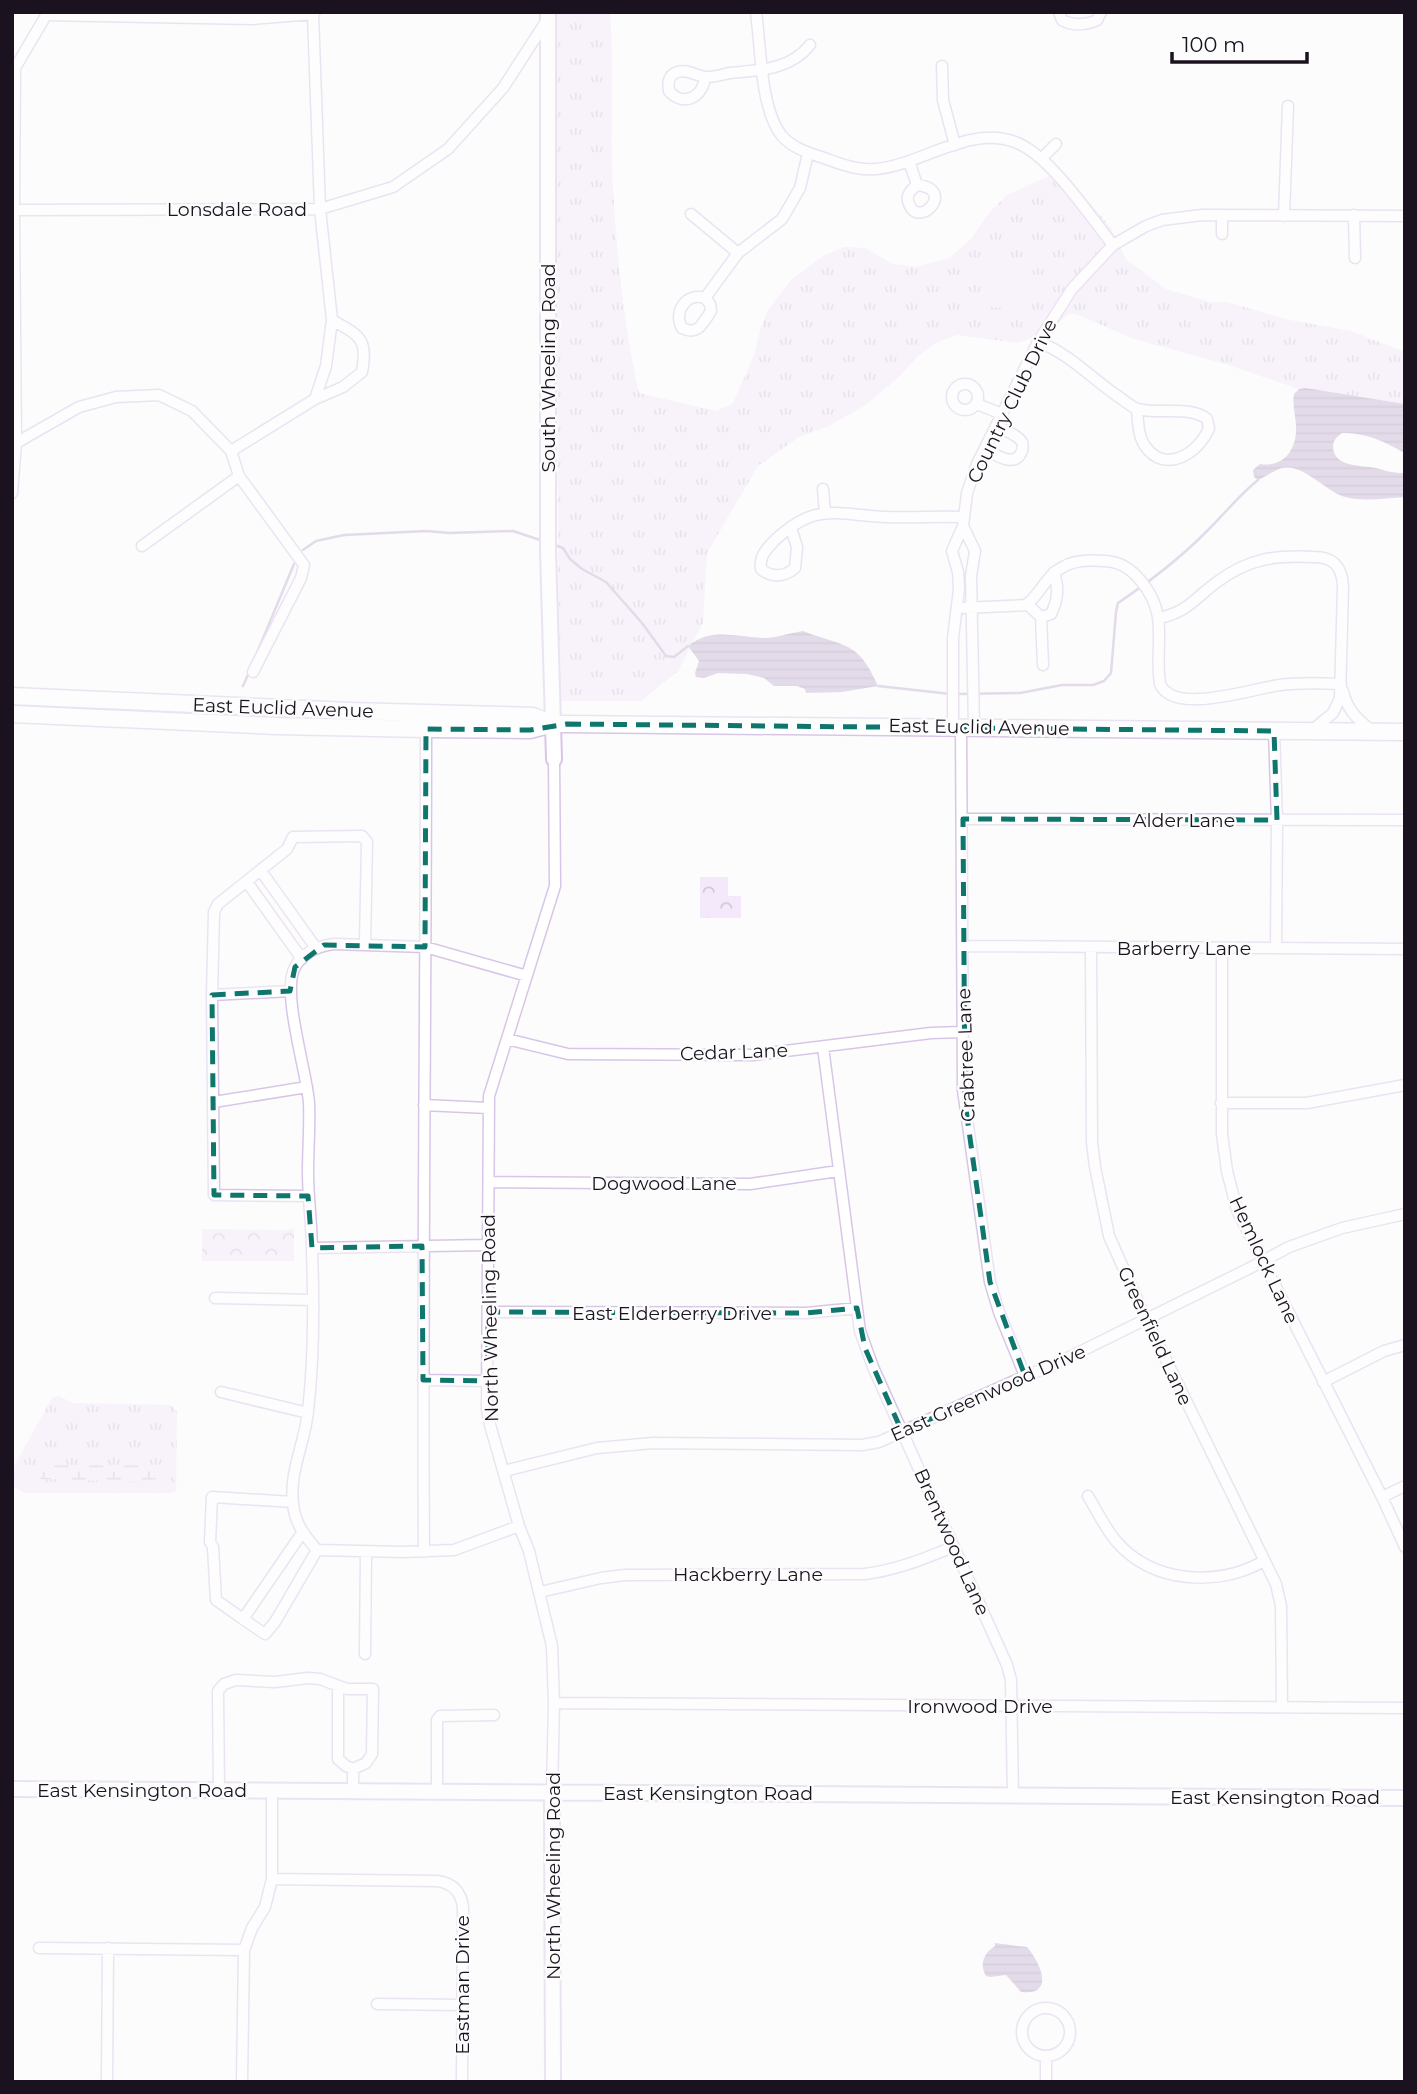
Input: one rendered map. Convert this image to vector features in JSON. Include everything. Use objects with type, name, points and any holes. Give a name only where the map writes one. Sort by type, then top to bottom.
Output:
[{"type":"main road","name":"South Wheeling Road","points":[[548,15],[548,550],[553,724]]},
{"type":"main road","name":"East Euclid Avenue","points":[[12,696],[533,716],[553,724]]},
{"type":"main road","name":"East Euclid Avenue","points":[[12,715],[426,729],[530,730],[553,724],[1405,732]]},
{"type":"main road","name":"North Wheeling Road","points":[[553,724],[554,759]]},
{"type":"main road","name":"East Kensington Road","points":[[12,1789],[1405,1798]]},
{"type":"main road","name":"North Wheeling Road","points":[[552,1792],[553,2082]]},
{"type":"street","points":[[756,12],[769,112],[775,125],[790,143],[808,153],[863,169],[886,168],[977,138],[1002,139],[1027,148],[1042,158],[1113,245]]},
{"type":"street","points":[[1059,12],[1062,20],[1083,24],[1097,20],[1101,12]]},
{"type":"street","points":[[12,493],[16,443],[14,65],[47,14],[251,19],[314,13],[320,209],[332,320],[326,366],[315,399]]},
{"type":"street","name":"Lonsdale Road","points":[[14,210],[320,209],[393,187],[447,149],[503,88],[548,15]]},
{"type":"street","points":[[705,78],[781,66],[794,61],[810,45]]},
{"type":"street","points":[[942,66],[943,100],[955,145]]},
{"type":"street","points":[[1284,216],[1288,106]]},
{"type":"street","points":[[1042,158],[1056,144]]},
{"type":"street","points":[[705,298],[738,253],[782,219],[800,188],[808,153]]},
{"type":"street","points":[[909,161],[917,185]]},
{"type":"street","points":[[691,214],[738,253]]},
{"type":"street","points":[[1222,215],[1222,234]]},
{"type":"street","name":"Country Club Drive","points":[[963,726],[953,700],[953,638],[959,589],[952,551],[963,522],[971,478],[1038,342],[1072,289],[1113,245],[1162,220],[1181,216],[1222,215],[1405,216]]},
{"type":"street","points":[[1354,215],[1355,258]]},
{"type":"street","points":[[231,451],[315,399],[343,387],[362,372],[366,351],[356,334],[332,320]]},
{"type":"street","points":[[1038,342],[1066,356],[1137,409],[1196,414],[1207,419],[1209,428],[1205,437],[1186,455],[1179,459],[1166,460],[1151,453],[1144,446],[1137,409]]},
{"type":"street","points":[[16,443],[79,407],[116,397],[159,396],[192,411],[231,451],[239,477],[304,565],[301,578],[253,672]]},
{"type":"street","points":[[977,404],[1002,414]]},
{"type":"street","points":[[985,449],[1006,460],[1017,458],[1021,454],[1023,446],[1019,438],[997,426]]},
{"type":"street","points":[[142,546],[239,477]]},
{"type":"street","points":[[823,489],[825,512]]},
{"type":"street","points":[[791,528],[797,547],[795,568],[784,575],[767,574],[761,569],[762,554],[791,528],[825,512],[963,522]]},
{"type":"street","name":"Country Club Drive","points":[[963,522],[975,551],[968,608],[973,699],[963,726]]},
{"type":"street","points":[[1159,618],[1184,610],[1218,581],[1258,560],[1290,556],[1327,558],[1338,566],[1342,578],[1340,698],[1333,713],[1310,731]]},
{"type":"street","points":[[968,608],[1027,604],[1054,572],[1067,564],[1102,560],[1125,566],[1140,579],[1156,603],[1159,618],[1159,676],[1163,690],[1171,696],[1217,697],[1278,685],[1341,684]]},
{"type":"street","points":[[1041,618],[1051,614],[1055,606],[1058,591],[1054,572]]},
{"type":"street","points":[[1027,604],[1041,618],[1043,665]]},
{"type":"street","points":[[1341,684],[1346,705],[1372,732]]},
{"type":"street","name":"Crabtree Lane","points":[[963,726],[963,1090],[987,1268],[999,1312],[1025,1376]]},
{"type":"street","points":[[424,1552],[422,1246],[426,729]]},
{"type":"street","points":[[1274,731],[1277,820],[1276,948]]},
{"type":"street","name":"North Wheeling Road","points":[[552,1792],[552,1646],[540,1591],[487,1409],[487,1245],[488,1108],[492,1082],[555,886],[554,759]]},
{"type":"street","name":"Alder Lane","points":[[962,819],[1405,820]]},
{"type":"street","points":[[308,1196],[214,1195],[214,912],[218,904],[287,849],[293,837],[362,836],[366,842],[365,944]]},
{"type":"street","points":[[261,871],[316,948]]},
{"type":"street","points":[[247,882],[302,959]]},
{"type":"street","points":[[520,1525],[454,1550],[424,1552],[317,1550],[302,1533],[293,1502],[292,1478],[308,1413],[313,1300],[312,1248],[308,1196],[309,1104],[291,991],[295,967],[302,959],[316,948],[334,944],[425,947],[527,976]]},
{"type":"street","name":"Barberry Lane","points":[[963,946],[1405,949]]},
{"type":"street","name":"Greenfield Lane","points":[[1091,948],[1091,1120],[1095,1167],[1109,1236],[1146,1319],[1276,1584],[1281,1606],[1282,1707]]},
{"type":"street","name":"Hemlock Lane","points":[[1222,949],[1223,1149],[1237,1210],[1405,1547]]},
{"type":"street","points":[[212,995],[291,991]]},
{"type":"street","name":"Cedar Lane","points":[[507,1039],[551,1051],[586,1055],[753,1055],[931,1033],[962,1032]]},
{"type":"street","name":"Brentwood Lane","points":[[823,1047],[857,1308],[865,1348],[1007,1665],[1011,1680],[1013,1795]]},
{"type":"street","points":[[1221,1103],[1307,1103],[1405,1085]]},
{"type":"street","points":[[214,1102],[307,1087]]},
{"type":"street","points":[[424,1105],[488,1108]]},
{"type":"street","name":"Dogwood Lane","points":[[489,1182],[750,1184],[838,1171]]},
{"type":"street","name":"East Greenwood Drive","points":[[504,1471],[574,1452],[622,1445],[879,1442],[1049,1367],[1289,1247],[1342,1228],[1405,1213]]},
{"type":"street","points":[[312,1248],[487,1245]]},
{"type":"street","points":[[215,1298],[313,1300]]},
{"type":"street","name":"East Elderberry Drive","points":[[488,1312],[796,1313],[857,1308]]},
{"type":"street","points":[[1323,1381],[1384,1351],[1405,1345]]},
{"type":"street","points":[[423,1380],[488,1381]]},
{"type":"street","points":[[221,1392],[308,1413]]},
{"type":"street","points":[[1382,1497],[1405,1486]]},
{"type":"street","points":[[1088,1496],[1117,1542],[1138,1560],[1165,1572],[1195,1578],[1212,1578],[1239,1573],[1265,1561]]},
{"type":"street","points":[[293,1502],[212,1497],[210,1542],[213,1547],[216,1600],[265,1633],[275,1622],[317,1550]]},
{"type":"street","points":[[243,1619],[302,1533]]},
{"type":"street","name":"Hackberry Lane","points":[[540,1591],[625,1575],[865,1574],[890,1571],[953,1546]]},
{"type":"street","points":[[365,1654],[366,1552]]},
{"type":"street","points":[[219,1791],[220,1687],[236,1680],[275,1682],[312,1678],[338,1687],[373,1689],[372,1754],[366,1763],[353,1769],[338,1759],[338,1687]]},
{"type":"street","name":"Ironwood Drive","points":[[554,1703],[1405,1707]]},
{"type":"street","points":[[437,1793],[437,1720],[440,1716],[494,1715]]},
{"type":"street","points":[[353,1769],[353,1792]]},
{"type":"street","points":[[242,2082],[244,1950],[251,1928],[265,1907],[272,1879],[272,1791]]},
{"type":"street","name":"Eastman Drive","points":[[272,1879],[437,1881],[457,1889],[463,1907],[462,2082]]},
{"type":"street","points":[[39,1948],[244,1950]]},
{"type":"street","points":[[107,2082],[108,1948]]},
{"type":"street","points":[[377,2004],[462,2005]]},
{"type":"street","points":[[1043,2008],[1060,2013],[1069,2025],[1070,2032],[1065,2047],[1046,2056],[1038,2055],[1026,2046],[1021,2032],[1026,2018],[1043,2008]]},
{"type":"street","points":[[1046,2056],[1046,2082]]},
{"type":"highlighted area","points":[[567,724],[1274,731],[1277,820],[963,819],[965,1102],[990,1282],[1025,1376],[902,1432],[865,1348],[857,1308],[806,1313],[488,1312],[488,1381],[423,1380],[422,1246],[312,1248],[308,1196],[214,1195],[212,995],[290,991],[295,967],[324,945],[425,947],[426,729],[530,730]]},
{"type":"green space","points":[[555,12],[610,12],[615,220],[624,307],[639,393],[716,411],[733,403],[754,355],[768,310],[791,280],[823,256],[844,247],[865,248],[893,264],[916,267],[949,258],[971,239],[988,214],[1007,195],[1062,170],[1111,228],[1126,259],[1166,289],[1210,302],[1227,302],[1285,319],[1351,331],[1405,352],[1405,404],[1299,389],[1225,364],[1134,339],[1076,314],[1068,314],[1048,332],[1018,343],[957,335],[936,343],[918,356],[899,377],[867,404],[829,426],[799,437],[758,466],[707,553],[703,623],[678,671],[641,701],[559,701]]},
{"type":"green space","points":[[988,258],[1033,260],[1031,309],[986,307]]},
{"type":"green space","points":[[700,877],[728,877],[728,896],[741,896],[741,918],[700,918]]},
{"type":"green space","points":[[294,1228],[294,1261],[202,1261],[202,1229]]},
{"type":"green space","points":[[59,1396],[73,1403],[172,1405],[177,1412],[176,1491],[25,1493],[12,1486],[12,1470],[50,1401]]},
{"type":"green space","points":[[151,1465],[160,1467],[165,1475],[162,1480],[151,1482],[40,1479],[37,1471],[42,1466]]},
{"type":"shaded area","points":[[1299,389],[1405,404],[1405,453],[1375,438],[1350,433],[1342,433],[1337,437],[1333,447],[1338,459],[1343,462],[1405,473],[1405,497],[1345,497],[1306,473],[1290,468],[1279,469],[1258,480],[1254,477],[1253,470],[1260,464],[1276,463],[1291,449],[1296,435],[1294,394]]},
{"type":"shaded area","points":[[803,631],[848,647],[864,660],[878,686],[842,692],[806,693],[805,689],[797,686],[774,686],[764,678],[747,674],[718,673],[704,678],[696,677],[699,661],[688,646],[697,640],[724,634],[769,638]]},
{"type":"shaded area","points":[[995,1943],[1027,1947],[1040,1969],[1042,1983],[1039,1989],[1021,1992],[1006,1975],[986,1976],[984,1959]]},
{"type":"waterway","points":[[957,694],[1020,693],[1062,685],[1093,685],[1104,681],[1111,673],[1118,603],[1184,553],[1258,480]]},
{"type":"waterway","points":[[303,550],[316,541],[344,535],[427,531],[513,531],[543,541]]},
{"type":"waterway","points":[[552,544],[563,548],[570,559],[582,569],[606,582],[642,623],[666,656],[674,657],[688,646]]},
{"type":"waterway","points":[[254,660],[294,564]]},
{"type":"waterway","points":[[243,686],[250,670]]},
{"type":"waterway","points":[[878,686],[951,694]]}]
